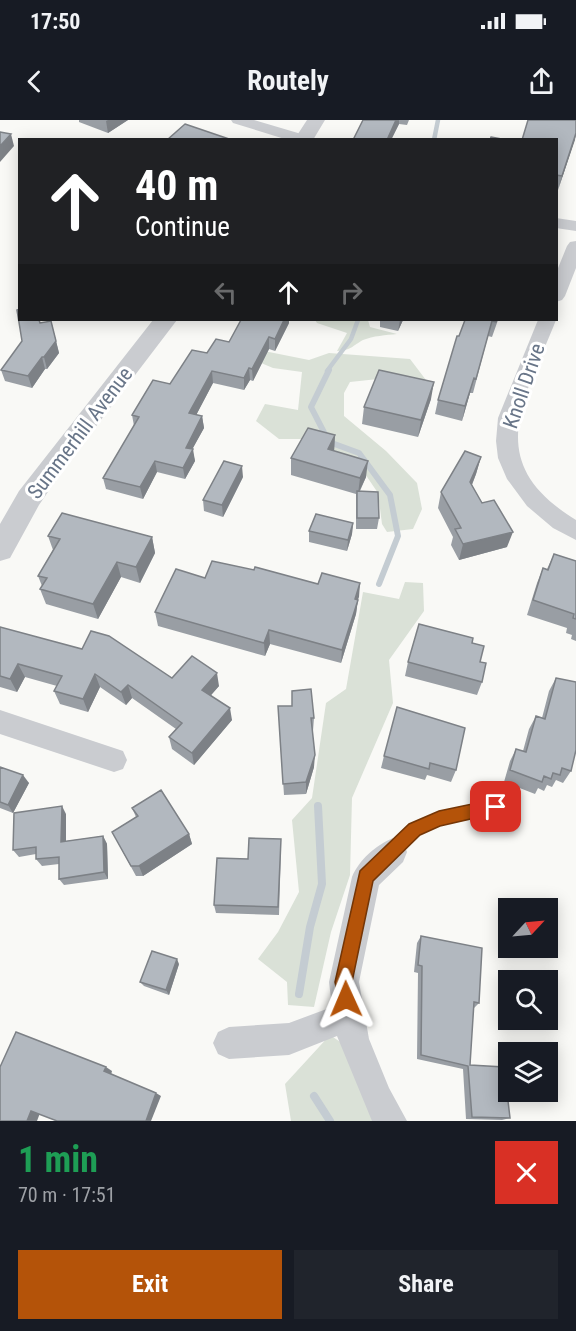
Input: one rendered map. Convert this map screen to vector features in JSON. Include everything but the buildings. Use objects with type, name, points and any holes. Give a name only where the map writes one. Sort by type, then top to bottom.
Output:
[{"type":"street","points":[[238,120],[296,138]]},
{"type":"street","points":[[304,138],[316,120]]},
{"type":"street","points":[[558,222],[576,226]]},
{"type":"street","points":[[558,291],[576,246]]},
{"type":"street","name":"Summerhill Avenue","points":[[0,550],[30,498],[56,460],[164,321]]},
{"type":"street","name":"Knoll Drive","points":[[547,321],[507,421],[506,445],[511,465],[525,492],[552,517],[576,531]]},
{"type":"street","points":[[0,722],[114,760]]},
{"type":"street","points":[[390,1121],[377,1099],[353,1039],[344,982],[366,877],[393,852]]},
{"type":"street","points":[[229,1043],[289,1039],[349,1016]]},
{"type":"lane","points":[[393,852],[414,830],[439,819],[514,804]]},
{"type":"shaded area","points":[[316,321],[368,321],[370,327],[397,334],[363,340],[349,349],[337,351],[347,333]]},
{"type":"shaded area","points":[[254,349],[309,360],[329,353],[410,359],[429,384],[378,379],[350,382],[344,393],[344,416],[386,451],[417,483],[422,509],[413,529],[387,532],[382,524],[378,493],[361,468],[342,454],[311,439],[279,439],[256,421],[265,404],[298,410],[302,372],[273,368],[254,360]]},
{"type":"shaded area","points":[[405,582],[423,583],[424,611],[389,660],[393,703],[352,798],[350,875],[331,932],[314,1007],[288,1005],[287,982],[258,959],[278,932],[299,892],[292,820],[312,798],[326,703],[346,689],[363,592],[399,599]]},
{"type":"shaded area","points":[[330,1035],[374,1065],[380,1121],[291,1121],[285,1084]]},
{"type":"waterway","points":[[434,138],[438,120]]},
{"type":"waterway","points":[[327,371],[351,339],[358,321]]},
{"type":"waterway","points":[[329,370],[311,407],[329,442],[359,453],[390,495],[398,536],[379,584]]},
{"type":"waterway","points":[[299,994],[310,927],[322,884],[318,806]]},
{"type":"waterway","points":[[314,1096],[330,1121]]},
{"type":"route","points":[[346,999],[344,982],[366,877],[414,830],[460,813],[496,807]]}]
